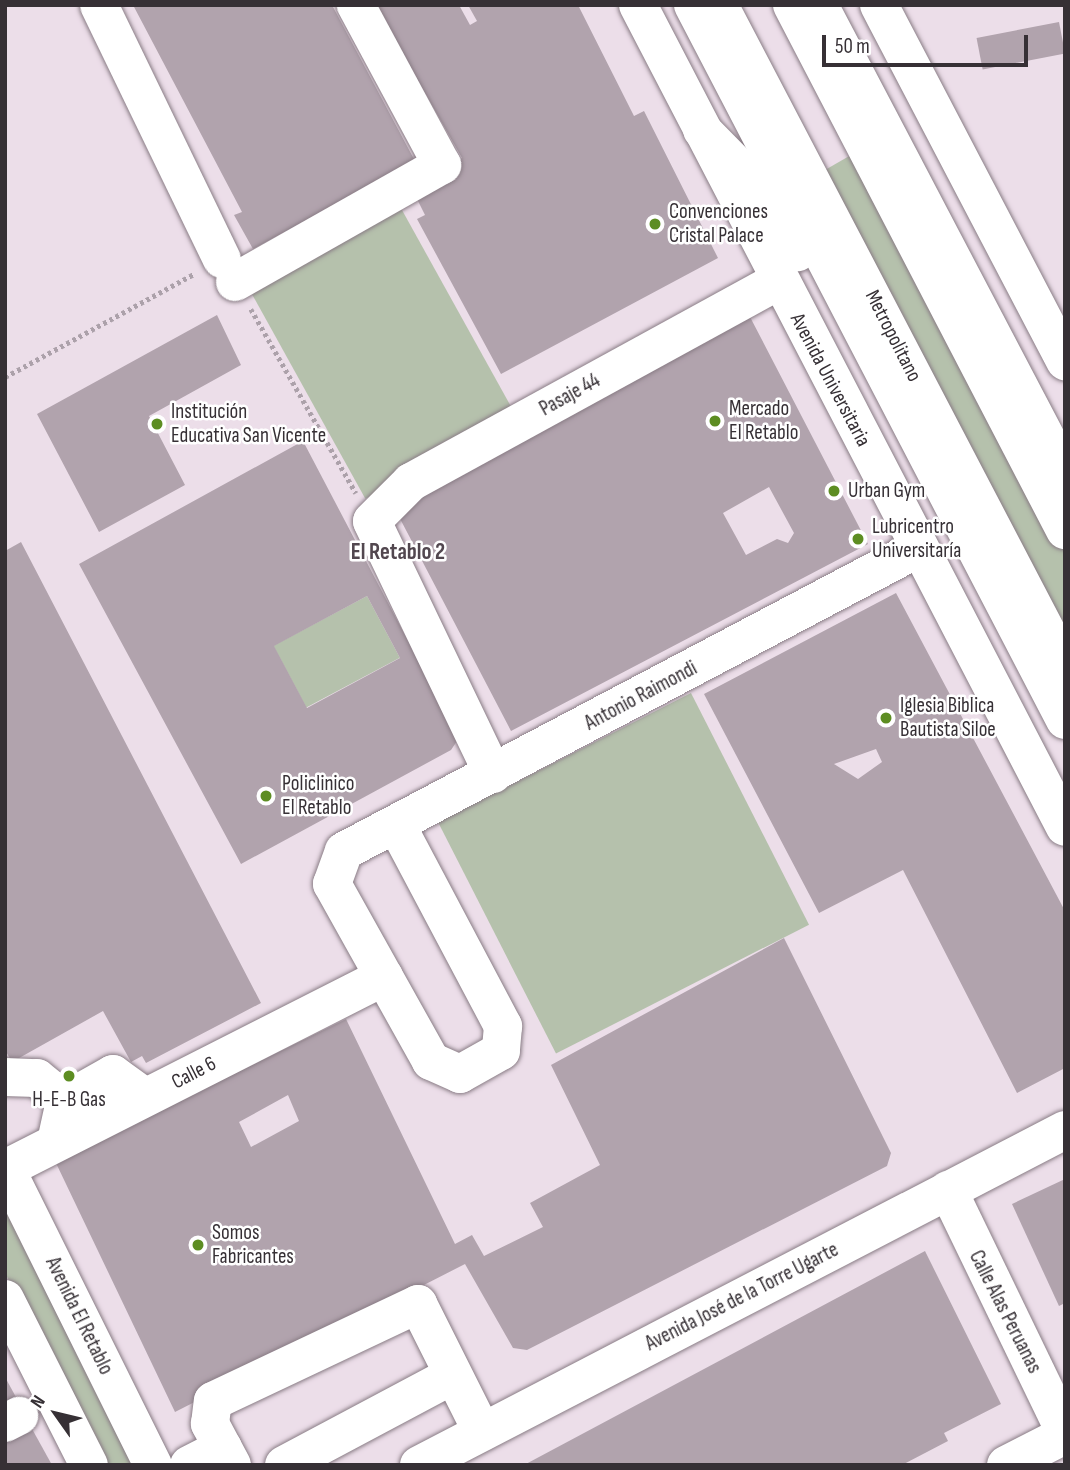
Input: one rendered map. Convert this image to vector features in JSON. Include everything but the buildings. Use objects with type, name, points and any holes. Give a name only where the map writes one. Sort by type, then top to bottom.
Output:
[{"type":"street","points":[[99,5],[228,271],[442,165],[356,5]]},
{"type":"street","name":"Avenida Universitaria","points":[[638,5],[778,281],[1065,827]]},
{"type":"street","points":[[692,5],[1065,720]]},
{"type":"street","name":"Metropolitano","points":[[719,5],[1065,667]]},
{"type":"street","points":[[879,5],[1065,361]]},
{"type":"street","points":[[812,6],[1065,474]]},
{"type":"street","points":[[812,6],[1065,530]]},
{"type":"street","points":[[702,130],[748,177],[823,292],[860,324]]},
{"type":"street","name":"Pasaje 44","points":[[372,521],[411,482],[778,281]]},
{"type":"street","points":[[372,521],[493,774]]},
{"type":"street","name":"Antonio Raimondi","points":[[384,977],[332,884],[333,866],[360,839],[396,824],[493,774],[919,548]]},
{"type":"street","points":[[384,977],[431,1062],[443,1071],[469,1070],[507,1042],[396,824]]},
{"type":"street","name":"Calle 6","points":[[5,1168],[384,977]]},
{"type":"street","points":[[56,1142],[65,1101],[113,1074],[145,1097]]},
{"type":"street","points":[[5,1077],[37,1078],[65,1101]]},
{"type":"street","name":"Avenida José de la Torre Ugarte","points":[[419,1465],[1065,1130]]},
{"type":"street","name":"Avenida El Retablo","points":[[5,1168],[153,1465]]},
{"type":"street","name":"Calle Alas Peruanas","points":[[948,1190],[1065,1433]]},
{"type":"street","points":[[5,1299],[89,1465]]},
{"type":"street","points":[[189,1465],[227,1456],[210,1424],[213,1401],[405,1307],[425,1309],[453,1375],[482,1432]]},
{"type":"street","points":[[284,1465],[453,1375]]},
{"type":"street","points":[[1006,1465],[1065,1433]]},
{"type":"path","points":[[5,377],[228,271],[372,521]]},
{"type":"green space","points":[[851,155],[864,168],[1065,552],[1065,640],[825,170]]},
{"type":"green space","points":[[397,201],[516,415],[365,499],[247,284]]},
{"type":"green space","points":[[367,596],[400,658],[306,708],[273,646]]},
{"type":"green space","points":[[691,693],[809,925],[556,1054],[438,822]]},
{"type":"green space","points":[[5,1209],[136,1465],[104,1465],[5,1273]]},
{"type":"place","name":"Convenciones Cristal Palace","points":[[655,224]]},
{"type":"place","name":"Mercado El Retablo","points":[[715,421]]},
{"type":"place","name":"Institución Educativa San Vicente","points":[[157,424]]},
{"type":"place","name":"Urban Gym","points":[[834,491]]},
{"type":"place","name":"Lubricentro Universitaría","points":[[858,539]]},
{"type":"place","name":"Iglesia Biblica Bautista Siloe","points":[[886,718]]},
{"type":"place","name":"Policlinico El Retablo","points":[[266,796]]},
{"type":"place","name":"H-E-B Gas","points":[[69,1076]]},
{"type":"place","name":"Somos Fabricantes","points":[[198,1245]]},
{"type":"district","name":"El Retablo 2","points":[[398,552]]}]
